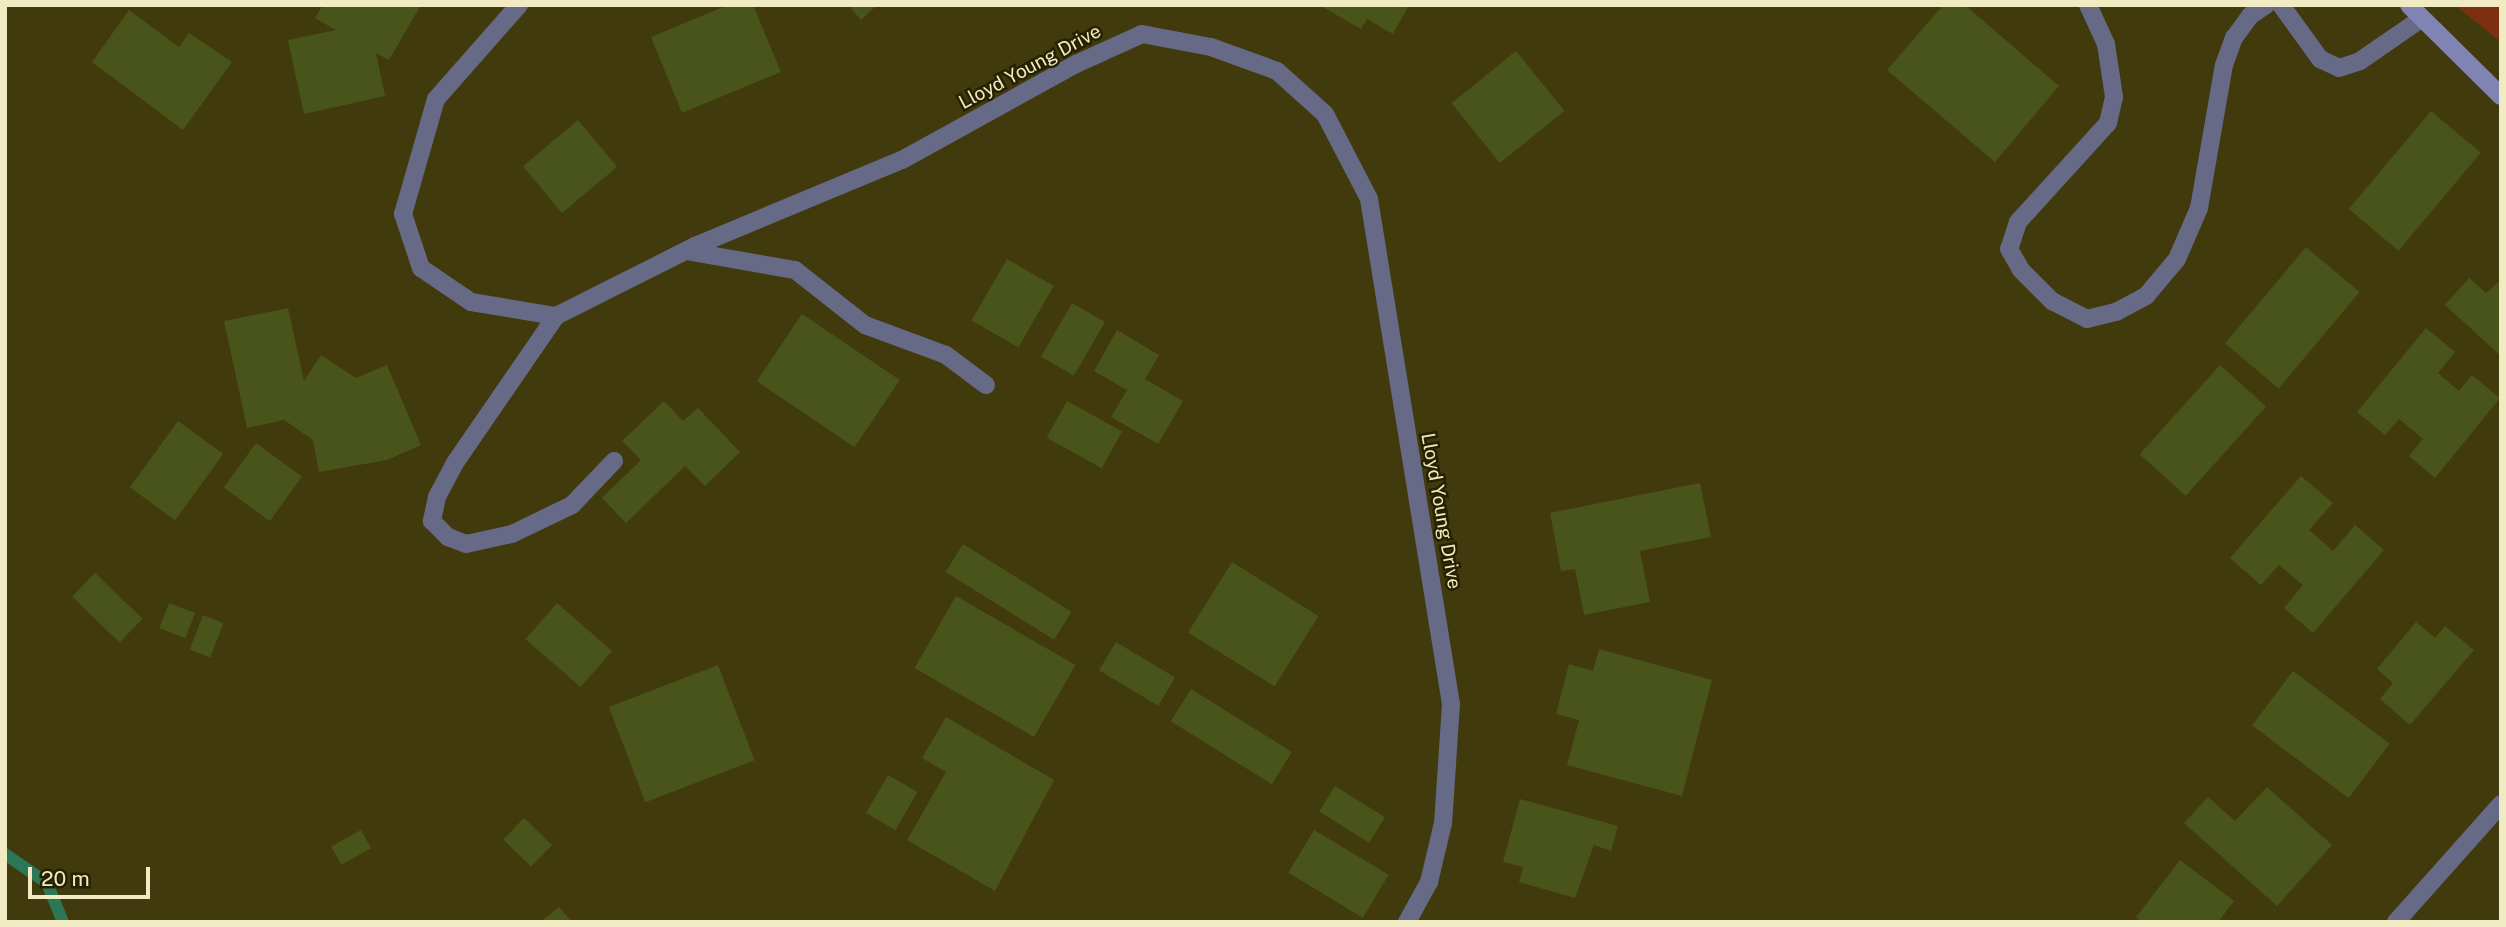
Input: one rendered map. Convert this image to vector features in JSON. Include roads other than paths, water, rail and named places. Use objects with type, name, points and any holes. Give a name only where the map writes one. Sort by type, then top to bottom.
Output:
[{"type":"street","points":[[519,5],[436,99],[403,214],[421,268],[471,302],[556,316],[455,463],[437,497],[432,521],[448,537],[466,544],[512,534],[572,505],[614,461]]},
{"type":"street","points":[[2088,5],[2106,44],[2114,97],[2108,123],[2018,222],[2009,249],[2021,270],[2052,301],[2087,319],[2116,313],[2146,296],[2177,259],[2199,208],[2224,65],[2234,38],[2251,15],[2266,5]]},
{"type":"street","points":[[2281,5],[2320,58],[2339,68],[2360,61],[2422,18]]},
{"type":"street","points":[[2409,5],[2501,96]]},
{"type":"street","name":"Lloyd Young Drive","points":[[556,316],[686,251],[902,160],[1076,64],[1142,34],[1211,47],[1277,71],[1325,114],[1369,199],[1451,704],[1443,823],[1429,882],[1407,922]]},
{"type":"street","points":[[686,251],[795,271],[865,325],[946,355],[986,385]]},
{"type":"street","points":[[2396,922],[2501,804]]},
{"type":"waterway","points":[[5,854],[47,883],[63,922]]}]
